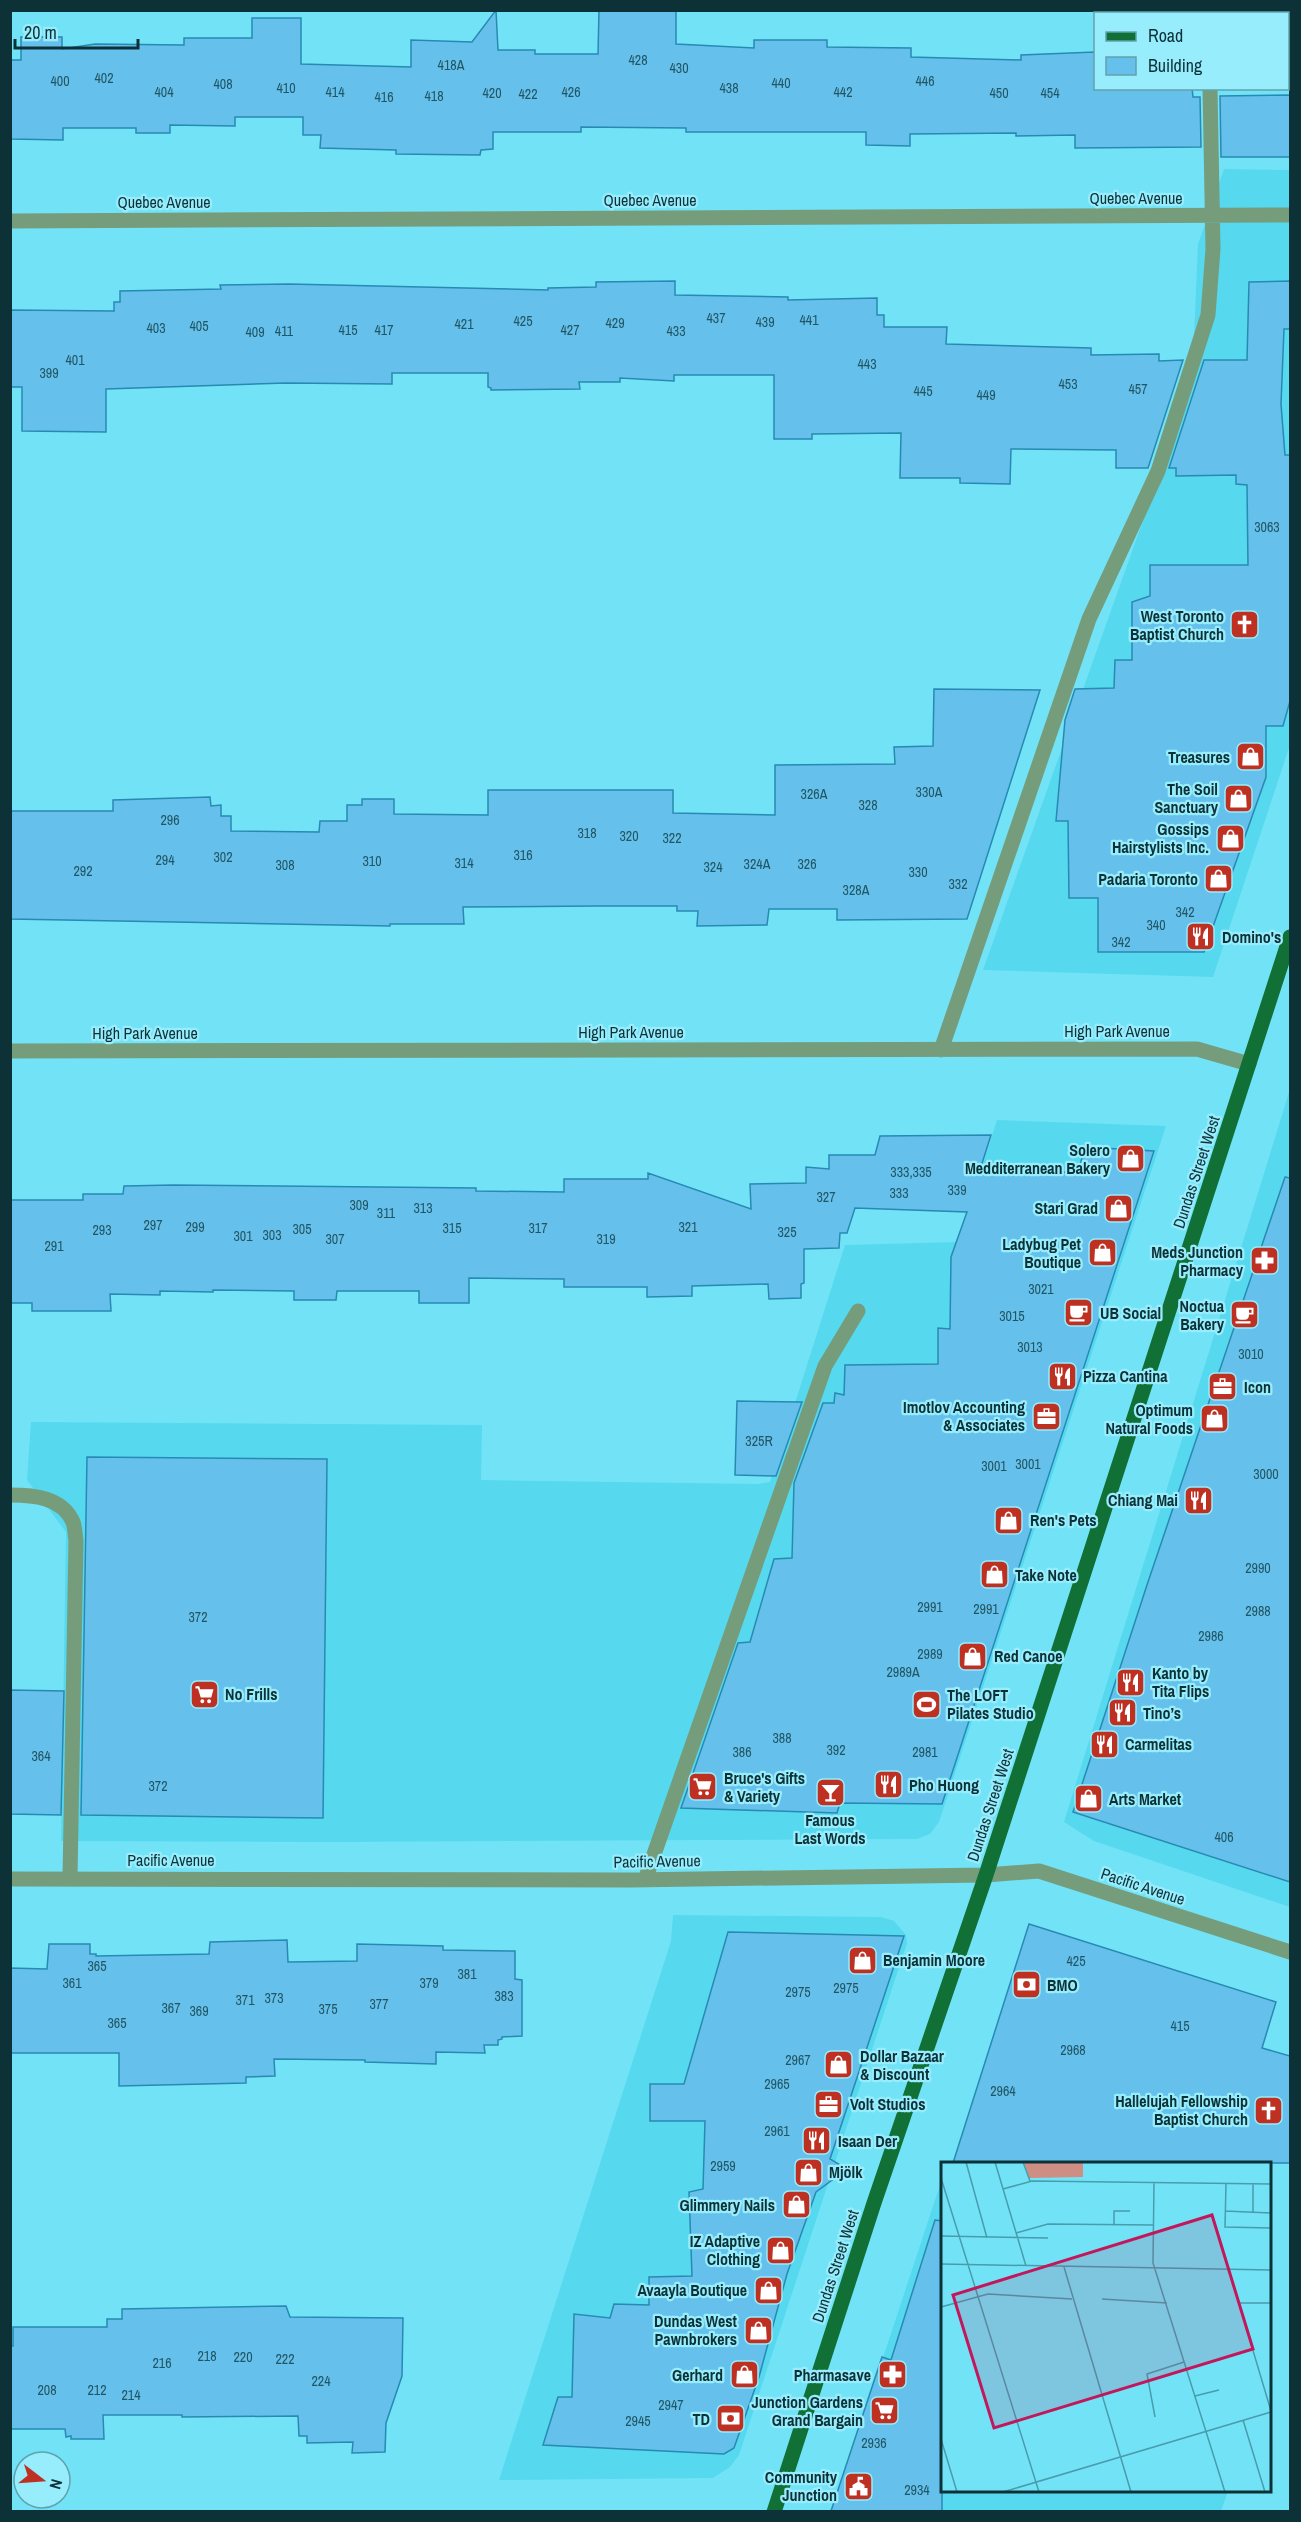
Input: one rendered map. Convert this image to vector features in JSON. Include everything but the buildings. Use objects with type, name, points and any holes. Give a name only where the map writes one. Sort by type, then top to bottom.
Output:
[{"type":"main road","name":"Dundas Street West","points":[[774,2511],[874,2204],[986,1875],[1290,937]]},
{"type":"street","points":[[941,1050],[1089,619],[1158,471],[1208,315],[1213,249],[1210,90]]},
{"type":"street","name":"Quebec Avenue","points":[[10,220],[1290,214]]},
{"type":"street","name":"High Park Avenue","points":[[10,1051],[1197,1049],[1249,1064]]},
{"type":"street","points":[[645,1880],[825,1366],[858,1311]]},
{"type":"street","points":[[10,1495],[47,1498],[62,1508],[73,1521],[76,1541],[70,1878]]},
{"type":"street","name":"Pacific Avenue","points":[[10,1879],[645,1880],[986,1875],[1039,1871],[1290,1952]]},
{"type":"shaded area","points":[[1290,11],[1290,44],[1289,12],[1219,12]]},
{"type":"shaded area","points":[[1224,169],[1290,170],[1290,745],[1213,977],[983,970],[1192,383],[1198,244]]},
{"type":"shaded area","points":[[1290,1089],[1290,1907],[1094,1841],[1064,1822]]},
{"type":"shaded area","points":[[997,1120],[1166,1126],[939,1822],[930,1834],[917,1839],[61,1841],[66,1532],[27,1480],[31,1422],[482,1425],[481,1480],[758,1484],[770,1482],[845,1245],[958,1242]]},
{"type":"shaded area","points":[[673,1915],[881,1917],[894,1921],[906,1935],[907,1943],[739,2455],[730,2467],[713,2478],[499,2480],[671,1941]]},
{"type":"shaded area","points":[[941,2182],[941,2492],[1228,2492],[1221,2511],[832,2512]]},
{"type":"place","name":"West Toronto Baptist Church","points":[[1245,625]]},
{"type":"place","name":"Treasures","points":[[1251,757]]},
{"type":"place","name":"The Soil Sanctuary","points":[[1239,798]]},
{"type":"place","name":"Gossips Hairstylists Inc.","points":[[1230,838]]},
{"type":"place","name":"Padaria Toronto","points":[[1219,879]]},
{"type":"place","name":"Domino's","points":[[1201,937]]},
{"type":"place","name":"Solero Medditerranean Bakery","points":[[1131,1159]]},
{"type":"place","name":"Stari Grad","points":[[1119,1208]]},
{"type":"place","name":"Ladybug Pet Boutique","points":[[1102,1253]]},
{"type":"place","name":"Meds Junction Pharmacy","points":[[1264,1261]]},
{"type":"place","name":"UB Social","points":[[1079,1313]]},
{"type":"place","name":"Noctua Bakery","points":[[1245,1315]]},
{"type":"place","name":"Pizza Cantina","points":[[1062,1376]]},
{"type":"place","name":"Icon","points":[[1223,1387]]},
{"type":"place","name":"Imotlov Accounting & Associates","points":[[1046,1416]]},
{"type":"place","name":"Optimum Natural Foods","points":[[1214,1419]]},
{"type":"place","name":"Chiang Mai","points":[[1199,1500]]},
{"type":"place","name":"Ren's Pets","points":[[1009,1520]]},
{"type":"place","name":"Take Note","points":[[994,1575]]},
{"type":"place","name":"Red Canoe","points":[[973,1656]]},
{"type":"place","name":"Kanto by Tita Flips","points":[[1131,1682]]},
{"type":"place","name":"No Frills","points":[[204,1694]]},
{"type":"place","name":"The LOFT Pilates Studio","points":[[926,1704]]},
{"type":"place","name":"Tino’s","points":[[1122,1713]]},
{"type":"place","name":"Carmelitas","points":[[1104,1744]]},
{"type":"place","name":"Pho Huong","points":[[888,1785]]},
{"type":"place","name":"Bruce's Gifts & Variety","points":[[703,1787]]},
{"type":"place","name":"Famous Last Words","points":[[830,1792]]},
{"type":"place","name":"Arts Market","points":[[1088,1799]]},
{"type":"place","name":"Benjamin Moore","points":[[862,1960]]},
{"type":"place","name":"BMO","points":[[1026,1985]]},
{"type":"place","name":"Dollar Bazaar & Discount","points":[[839,2065]]},
{"type":"place","name":"Volt Studios","points":[[829,2104]]},
{"type":"place","name":"Hallelujah Fellowship Baptist Church","points":[[1269,2110]]},
{"type":"place","name":"Isaan Der","points":[[817,2141]]},
{"type":"place","name":"Mjölk","points":[[808,2172]]},
{"type":"place","name":"Glimmery Nails","points":[[796,2205]]},
{"type":"place","name":"IZ Adaptive Clothing","points":[[781,2250]]},
{"type":"place","name":"Avaayla Boutique","points":[[768,2290]]},
{"type":"place","name":"Dundas West Pawnbrokers","points":[[758,2330]]},
{"type":"place","name":"Gerhard","points":[[744,2375]]},
{"type":"place","name":"Pharmasave","points":[[892,2375]]},
{"type":"place","name":"Junction Gardens Grand Bargain","points":[[884,2411]]},
{"type":"place","name":"TD","points":[[731,2419]]},
{"type":"place","name":"Community Junction","points":[[858,2486]]}]
